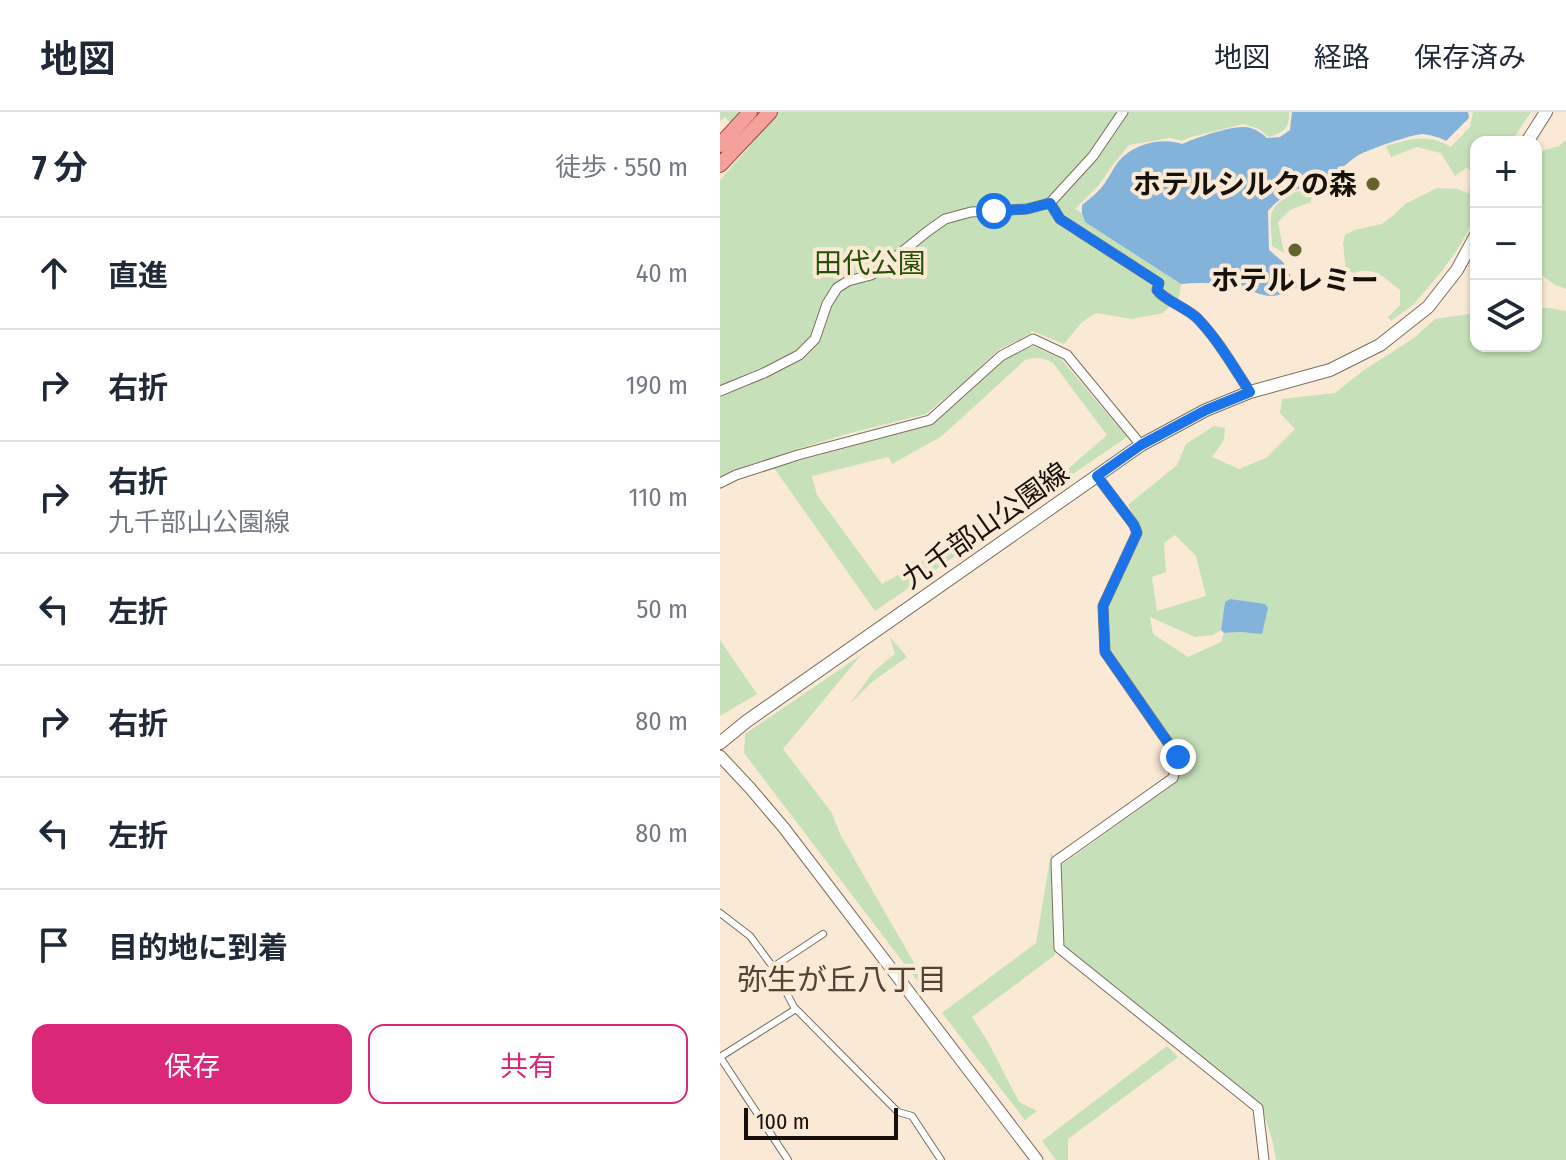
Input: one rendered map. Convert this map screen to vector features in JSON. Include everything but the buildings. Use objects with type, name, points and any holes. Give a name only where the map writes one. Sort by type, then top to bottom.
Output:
[{"type":"main road","points":[[720,145],[750,112]]},
{"type":"main road","points":[[720,165],[770,112]]},
{"type":"main road","points":[[1531,136],[1546,112]]},
{"type":"main road","name":"九千部山公園線","points":[[720,743],[1141,445],[1206,410],[1250,392],[1330,370],[1380,345],[1428,307],[1457,270],[1470,246]]},
{"type":"street","points":[[720,391],[799,355],[815,339],[827,304],[837,288],[882,268],[945,219],[971,212],[1027,209],[1050,203],[1093,156],[1123,112]]},
{"type":"street","points":[[1050,203],[1060,219],[1159,283],[1157,290],[1161,296],[1197,318],[1250,392]]},
{"type":"street","points":[[720,483],[788,458],[930,420],[1001,356],[1033,339],[1067,355],[1141,445]]},
{"type":"street","points":[[1097,476],[1137,533],[1103,606],[1105,652],[1178,757],[1173,778],[1056,861],[1059,948],[1258,1108],[1264,1160]]},
{"type":"street","points":[[720,756],[784,828],[1037,1160]]},
{"type":"street","points":[[720,913],[750,936],[773,967],[796,1009],[898,1112],[912,1116],[941,1160]]},
{"type":"street","points":[[773,967],[823,934]]},
{"type":"street","points":[[788,1160],[720,1057],[796,1009]]},
{"type":"green space","name":"田代公園","points":[[720,112],[1289,112],[1289,118],[1285,129],[1269,137],[1259,129],[1243,124],[1182,141],[1170,138],[1129,145],[1099,185],[1075,209],[1082,213],[1085,222],[1181,284],[1179,297],[1163,313],[1132,319],[1096,313],[1082,322],[1064,344],[1032,331],[998,350],[926,414],[794,450],[720,478],[720,180],[750,146],[725,117],[720,121]]},
{"type":"green space","points":[[1473,112],[1531,112],[1515,136],[1470,136],[1470,171],[1467,167],[1455,176],[1441,153],[1417,147],[1391,157],[1386,146],[1426,139],[1451,147],[1470,127]]},
{"type":"green space","points":[[1566,140],[1566,289],[1542,275],[1542,151],[1559,146]]},
{"type":"green space","points":[[1313,187],[1311,202],[1290,210],[1278,222],[1284,253],[1272,246],[1272,212],[1284,198]]},
{"type":"green space","points":[[1437,188],[1468,193],[1470,190],[1470,225],[1461,244],[1414,304],[1391,321],[1388,317],[1400,305],[1400,290],[1373,272],[1353,273],[1346,269],[1345,235],[1382,224],[1405,204]]},
{"type":"green space","points":[[1542,308],[1566,311],[1566,1160],[1276,1160],[1261,1104],[1064,947],[1060,866],[1177,782],[1182,757],[1109,653],[1108,606],[1143,534],[1128,505],[1177,465],[1186,444],[1214,426],[1225,428],[1224,440],[1212,457],[1239,469],[1266,458],[1295,429],[1280,413],[1282,399],[1335,393],[1414,338],[1435,319],[1470,314],[1470,352],[1542,352]],"holes":[[[1175,535],[1196,556],[1206,596],[1157,611],[1152,577],[1166,572],[1164,543]],[[1225,602],[1262,634],[1224,633],[1221,642],[1188,657],[1153,634],[1150,617],[1195,637],[1213,635],[1221,630]]]},
{"type":"green space","points":[[1033,346],[1061,359],[1127,437],[1023,508],[1107,435],[1053,363],[1033,358],[1025,360],[942,436],[892,464],[888,457],[812,476],[817,495],[882,584],[1001,517],[1005,522],[875,611],[774,468],[933,424],[1004,358]]},
{"type":"green space","points":[[890,637],[907,657],[872,682],[850,704],[873,672],[895,654]]},
{"type":"green space","points":[[720,640],[757,694],[720,716]]},
{"type":"green space","points":[[861,655],[783,749],[832,813],[840,834],[929,989],[925,991],[744,753],[745,734]]},
{"type":"green space","points":[[1051,853],[1054,857],[1055,955],[972,1017],[1019,1102],[1037,1111],[1025,1120],[942,1013],[1036,943]]},
{"type":"green space","points":[[1167,1046],[1178,1057],[1068,1139],[1068,1160],[1056,1160],[1042,1141]]},
{"type":"water","points":[[1292,112],[1468,112],[1469,118],[1446,141],[1423,134],[1379,146],[1357,156],[1331,175],[1281,198],[1268,211],[1269,250],[1283,262],[1297,287],[1278,295],[1264,295],[1225,285],[1181,284],[1085,222],[1082,205],[1099,191],[1118,162],[1131,151],[1156,142],[1182,144],[1238,127],[1253,129],[1267,138],[1280,137],[1290,130]]},
{"type":"water","points":[[1230,599],[1265,604],[1268,608],[1262,634],[1224,633],[1221,630],[1225,602]]},
{"type":"place","name":"ホテルシルクの森","points":[[1373,184]]},
{"type":"place","name":"ホテルレミー","points":[[1295,250]]},
{"type":"district","name":"弥生が丘八丁目","points":[[842,980]]},
{"type":"route","points":[[994,211],[1027,209],[1050,203],[1060,219],[1159,283],[1157,290],[1161,296],[1197,318],[1250,392],[1206,410],[1141,445],[1097,476],[1137,533],[1103,606],[1105,652],[1178,757]]}]
